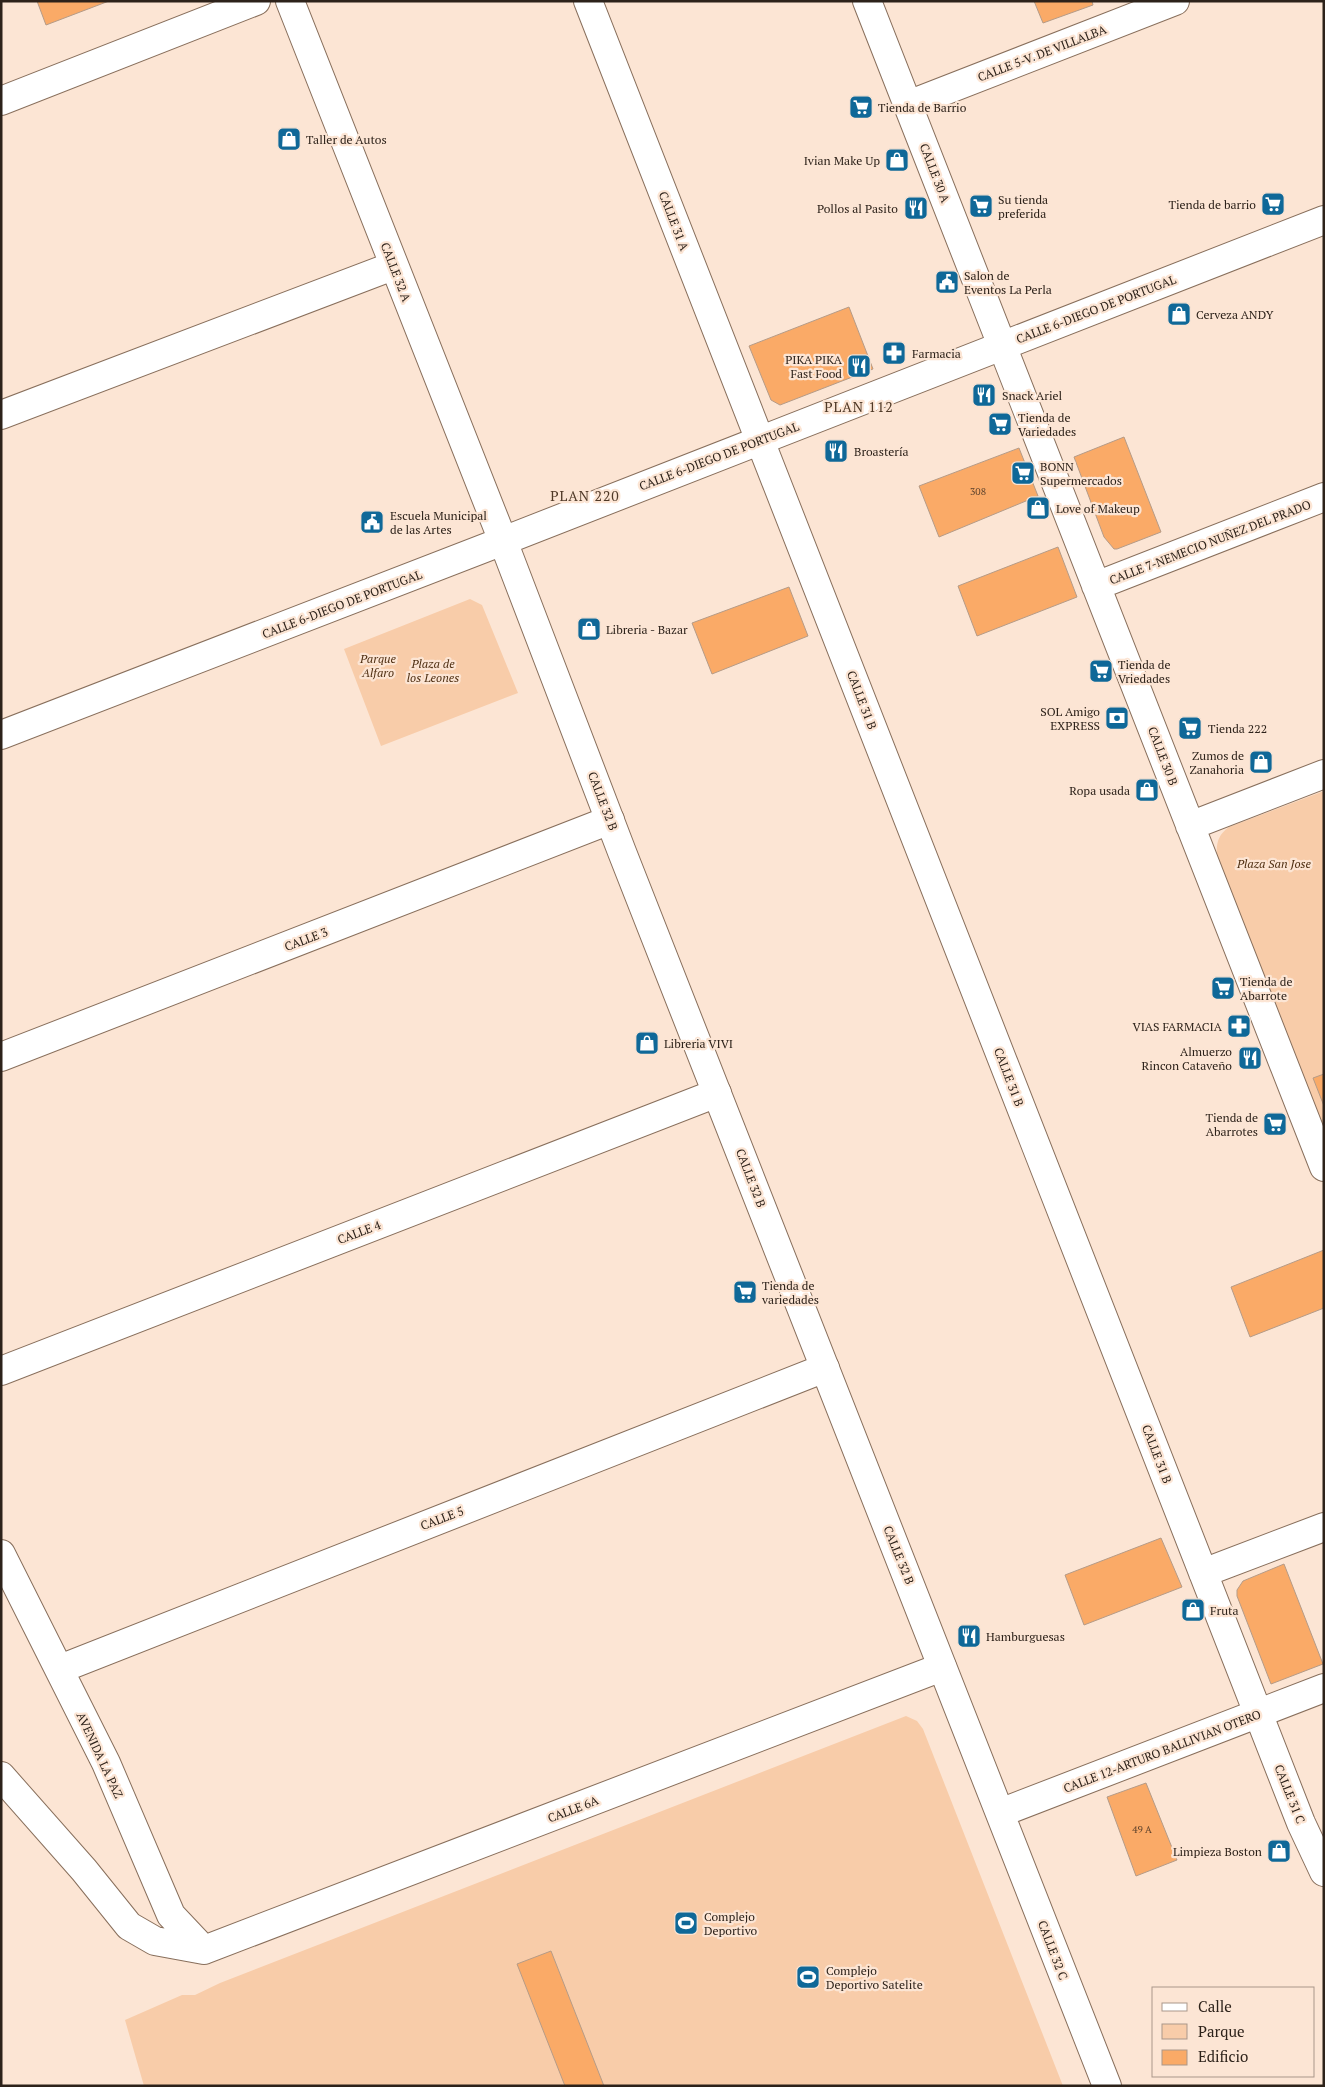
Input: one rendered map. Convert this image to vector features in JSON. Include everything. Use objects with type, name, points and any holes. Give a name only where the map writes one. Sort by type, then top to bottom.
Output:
[{"type":"street","points":[[1,102],[256,1]]},
{"type":"street","name":"CALLE 32 A","points":[[290,1],[503,542]]},
{"type":"street","name":"CALLE 31 A","points":[[588,1],[760,440]]},
{"type":"street","name":"CALLE 30 A","points":[[867,1],[1001,345]]},
{"type":"street","name":"CALLE 5-V. DE VILLALBA","points":[[908,105],[1175,1]]},
{"type":"street","name":"CALLE 6-DIEGO DE PORTUGAL","points":[[1,735],[503,542],[1001,345],[1324,220]]},
{"type":"street","points":[[1,415],[393,266]]},
{"type":"street","name":"CALLE 30 B","points":[[1001,345],[1324,1167]]},
{"type":"street","name":"CALLE 31 B","points":[[760,440],[1259,1714]]},
{"type":"street","name":"CALLE 7-NEMECIO NUÑEZ DEL PRADO","points":[[1096,586],[1324,497]]},
{"type":"street","name":"CALLE 32 B","points":[[503,542],[610,820],[1000,1813]]},
{"type":"street","points":[[1190,826],[1324,774]]},
{"type":"street","name":"CALLE 3","points":[[1,1057],[610,820]]},
{"type":"street","name":"CALLE 4","points":[[1,1371],[717,1093]]},
{"type":"street","name":"CALLE 5","points":[[60,1669],[825,1368]]},
{"type":"street","points":[[1203,1573],[1324,1526]]},
{"type":"street","name":"AVENIDA LA PAZ","points":[[1,1554],[106,1763],[171,1915],[204,1950]]},
{"type":"street","name":"CALLE 6A","points":[[204,1950],[942,1667]]},
{"type":"street","name":"CALLE 12-ARTURO BALLIVIAN OTERO","points":[[1000,1813],[1324,1688]]},
{"type":"street","name":"CALLE 31 C","points":[[1259,1714],[1301,1824],[1321,1861]]},
{"type":"street","points":[[1,1776],[84,1870],[129,1926],[156,1941],[204,1950]]},
{"type":"street","name":"CALLE 32 C","points":[[1000,1813],[1107,2086]]},
{"type":"green space","name":"Plaza de los Leones","points":[[470,599],[482,605],[518,693],[381,746],[344,649]]},
{"type":"green space","name":"Plaza San Jose","points":[[1324,791],[1324,1129],[1217,856],[1217,843],[1220,836],[1229,827]]},
{"type":"green space","name":"Complejo Deportivo","points":[[906,1716],[917,1721],[923,1729],[1063,2086],[144,2086],[125,2020],[182,1995],[195,1995],[220,1983]]},
{"type":"building","points":[[37,1],[109,1],[46,25]]},
{"type":"building","points":[[1034,1],[1092,1],[1093,5],[1043,23]]},
{"type":"building","points":[[849,307],[873,369],[780,405],[771,400],[749,346]]},
{"type":"building","points":[[1124,437],[1161,532],[1114,549],[1104,537],[1074,457]]},
{"type":"building","points":[[1019,448],[1038,496],[939,537],[919,486]]},
{"type":"building","points":[[1058,547],[1077,597],[977,636],[958,586]]},
{"type":"building","points":[[789,587],[808,636],[712,674],[692,623]]},
{"type":"building","points":[[1324,1074],[1324,1106],[1313,1078]]},
{"type":"building","points":[[1324,1250],[1324,1308],[1250,1337],[1231,1287]]},
{"type":"building","points":[[1161,1538],[1182,1587],[1084,1625],[1065,1575]]},
{"type":"building","points":[[1284,1564],[1323,1664],[1271,1684],[1237,1596],[1237,1590],[1243,1581]]},
{"type":"building","points":[[1146,1783],[1177,1860],[1136,1876],[1107,1797]]},
{"type":"building","points":[[551,1951],[604,2086],[565,2086],[517,1964]]},
{"type":"place","name":"Tienda de Barrio","points":[[861,107]]},
{"type":"place","name":"Taller de Autos","points":[[289,139]]},
{"type":"place","name":"Ivian Make Up","points":[[897,160]]},
{"type":"place","name":"Tienda de barrio","points":[[1273,204]]},
{"type":"place","name":"Su tienda preferida","points":[[981,206]]},
{"type":"place","name":"Pollos al Pasito","points":[[916,208]]},
{"type":"place","name":"Salon de Eventos La Perla","points":[[947,282]]},
{"type":"place","name":"Cerveza ANDY","points":[[1179,314]]},
{"type":"place","name":"Farmacia","points":[[894,353]]},
{"type":"place","name":"PIKA PIKA Fast Food","points":[[859,366]]},
{"type":"place","name":"Snack Ariel","points":[[984,395]]},
{"type":"place","name":"Tienda de Variedades","points":[[1000,424]]},
{"type":"place","name":"Broastería","points":[[836,451]]},
{"type":"place","name":"BONN Supermercados","points":[[1023,473]]},
{"type":"place","name":"Love of Makeup","points":[[1038,508]]},
{"type":"place","name":"Escuela Municipal de las Artes","points":[[372,522]]},
{"type":"place","name":"Libreria - Bazar","points":[[589,629]]},
{"type":"place","name":"Tienda de Vriedades","points":[[1101,671]]},
{"type":"place","name":"SOL Amigo EXPRESS","points":[[1117,718]]},
{"type":"place","name":"Tienda 222","points":[[1190,728]]},
{"type":"place","name":"Zumos de Zanahoria","points":[[1261,762]]},
{"type":"place","name":"Ropa usada","points":[[1147,790]]},
{"type":"place","name":"Tienda de Abarrote","points":[[1223,988]]},
{"type":"place","name":"VIAS FARMACIA","points":[[1239,1026]]},
{"type":"place","name":"Libreria VIVI","points":[[647,1043]]},
{"type":"place","name":"Almuerzo Rincon Cataveño","points":[[1250,1058]]},
{"type":"place","name":"Tienda de Abarrotes","points":[[1275,1124]]},
{"type":"place","name":"Tienda de variedades","points":[[745,1292]]},
{"type":"place","name":"Fruta","points":[[1193,1610]]},
{"type":"place","name":"Hamburguesas","points":[[969,1636]]},
{"type":"place","name":"Limpieza Boston","points":[[1279,1851]]},
{"type":"place","name":"Complejo Deportivo","points":[[686,1923]]},
{"type":"place","name":"Complejo Deportivo Satelite","points":[[808,1977]]},
{"type":"district","name":"PLAN 112","points":[[859,406]]},
{"type":"district","name":"PLAN 220","points":[[585,495]]},
{"type":"park label","name":"Parque Alfaro","points":[[378,665]]}]
